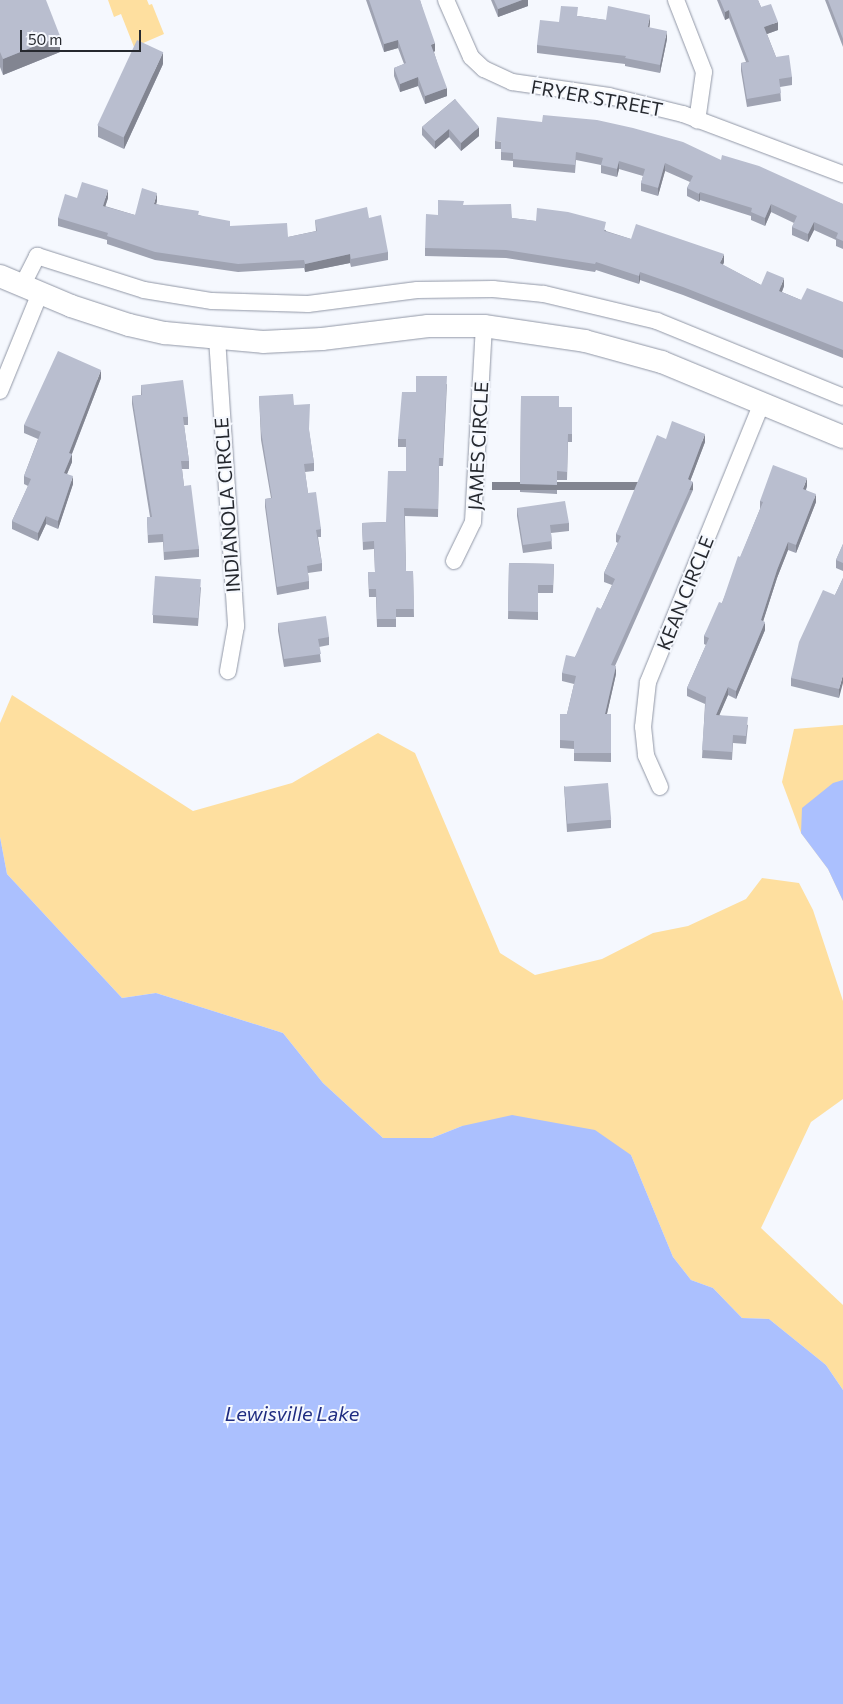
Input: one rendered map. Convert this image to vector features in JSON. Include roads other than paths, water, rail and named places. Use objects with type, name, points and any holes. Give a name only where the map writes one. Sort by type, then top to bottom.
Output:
[{"type":"main road","points":[[0,276],[31,290],[129,326],[217,338],[264,342],[322,339],[428,326],[484,326],[585,341],[662,362],[843,437]]},
{"type":"street","name":"FRYER STREET","points":[[446,0],[471,57],[484,69],[512,82],[609,96],[683,114],[697,121],[843,174]]},
{"type":"street","points":[[676,0],[704,72],[697,121]]},
{"type":"street","points":[[0,391],[31,290],[37,256],[144,290],[212,301],[308,304],[417,290],[472,288],[575,299],[687,332],[843,396]]},
{"type":"street","name":"JAMES CIRCLE","points":[[454,561],[473,522],[484,326]]},
{"type":"street","name":"INDIANOLA CIRCLE","points":[[217,338],[236,626],[228,671]]},
{"type":"street","name":"KEAN CIRCLE","points":[[660,787],[646,755],[643,728],[648,682],[762,403]]},
{"type":"water","points":[[843,780],[843,901],[828,869],[801,833],[802,808],[833,783]]},
{"type":"water","name":"Lewisville Lake","points":[[0,837],[7,874],[122,998],[156,993],[283,1033],[323,1083],[383,1138],[432,1138],[462,1126],[512,1115],[595,1130],[631,1155],[673,1257],[691,1280],[713,1288],[742,1318],[769,1319],[826,1365],[843,1390],[843,1704],[0,1704]]}]
